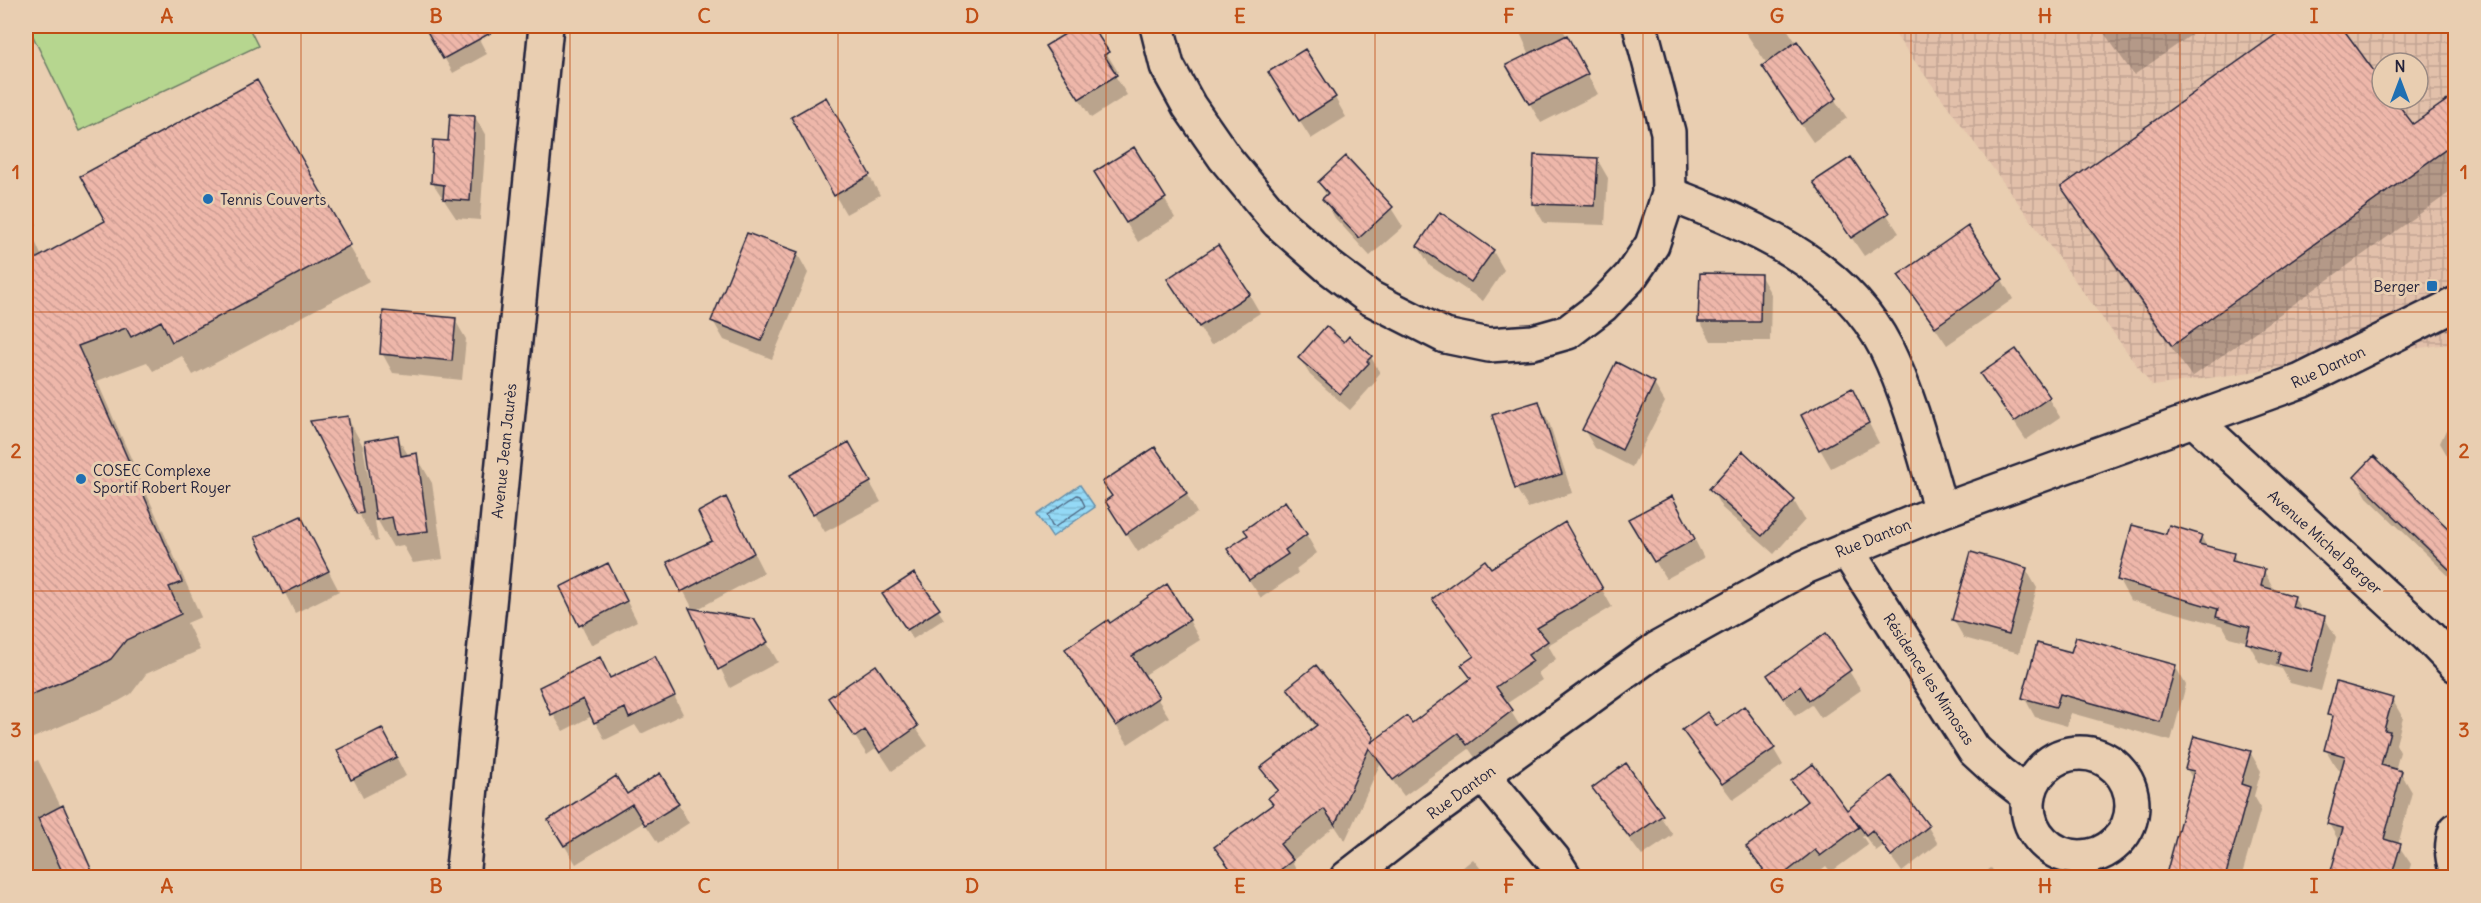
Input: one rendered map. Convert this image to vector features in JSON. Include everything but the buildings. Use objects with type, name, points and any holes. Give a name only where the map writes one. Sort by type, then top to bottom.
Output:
[{"type":"street","name":"Avenue Jean Jaurès","points":[[462,878],[546,26]]},
{"type":"street","points":[[1157,26],[1167,66],[1189,106],[1225,158],[1278,222],[1329,267],[1370,298],[1445,336],[1489,345],[1533,342],[1568,332],[1602,306],[1629,277],[1652,245],[1669,194],[1668,132],[1640,26]]},
{"type":"street","points":[[1669,194],[1736,220],[1790,248],[1829,277],[1860,308],[1885,346],[1903,389],[1941,511]]},
{"type":"street","name":"Rue Danton","points":[[1347,878],[1657,649],[1805,567],[1941,511],[2301,381],[2456,304]]},
{"type":"street","name":"Avenue Michel Berger","points":[[2194,420],[2427,635],[2456,665]]},
{"type":"street","name":"Résidence les Mimosas","points":[[1846,549],[1974,750],[2029,796]]},
{"type":"street","points":[[1484,775],[1553,859],[1565,878]]},
{"type":"street","points":[[2456,830],[2451,842],[2452,858],[2456,869]]},
{"type":"shaded area","points":[[1889,26],[2455,26],[2455,343],[2152,386]]},
{"type":"green space","points":[[28,26],[248,26],[258,46],[79,131]]},
{"type":"water","points":[[1080,485],[1095,507],[1052,537],[1037,515]]},
{"type":"place","name":"Tennis Couverts","points":[[208,199]]},
{"type":"place","name":"Berger","points":[[2432,286]]},
{"type":"place","name":"COSEC Complexe Sportif Robert Royer","points":[[81,479]]}]
